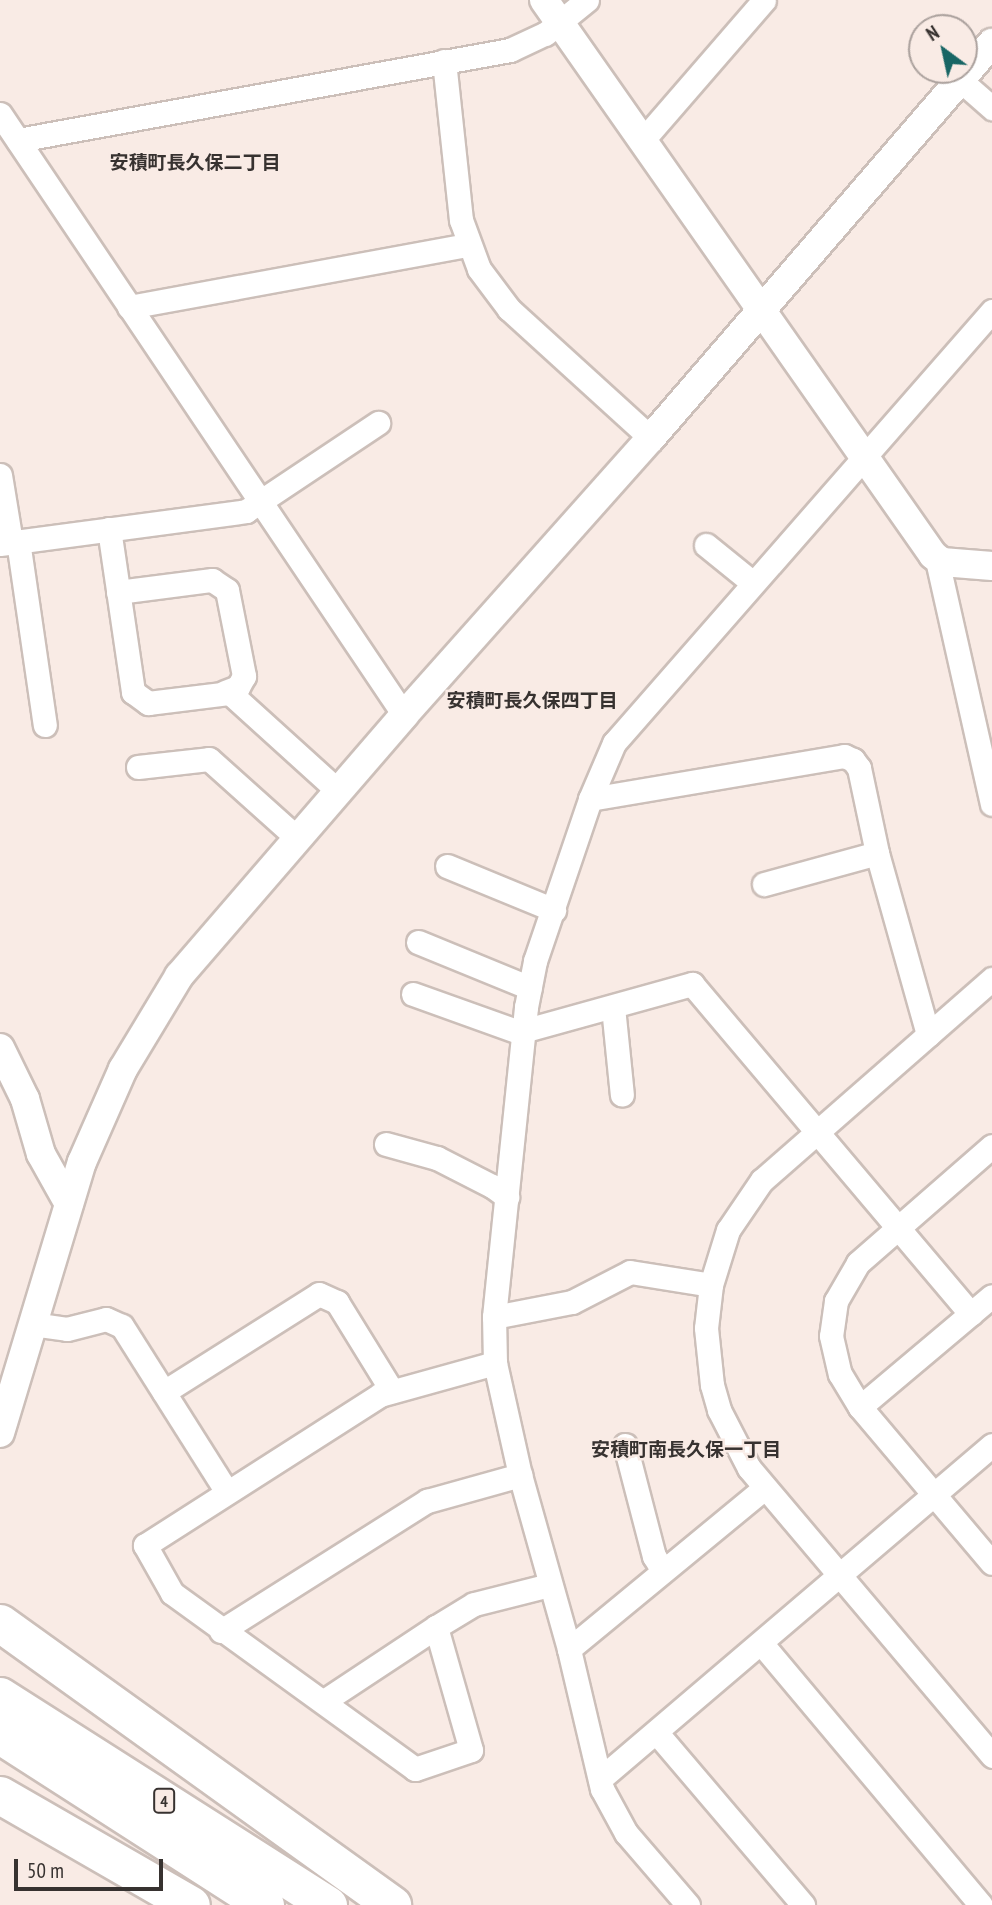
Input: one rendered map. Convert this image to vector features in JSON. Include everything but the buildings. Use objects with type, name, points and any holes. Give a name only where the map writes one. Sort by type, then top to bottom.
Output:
[{"type":"highway","points":[[0,1623],[393,1905]]},
{"type":"highway","name":"4","points":[[0,1696],[328,1905]]},
{"type":"highway","name":"4","points":[[0,1735],[265,1905]]},
{"type":"highway","points":[[0,1795],[191,1905]]},
{"type":"street","points":[[544,0],[937,560],[992,804]]},
{"type":"street","points":[[18,140],[510,50],[537,40],[587,0]]},
{"type":"street","points":[[642,141],[764,0]]},
{"type":"street","points":[[978,59],[992,43]]},
{"type":"street","points":[[444,61],[458,200],[468,245],[493,291],[509,309],[650,438]]},
{"type":"street","points":[[0,1433],[69,1204],[101,1115],[150,1021],[199,950],[650,438],[957,84]]},
{"type":"street","points":[[965,84],[992,108]]},
{"type":"street","points":[[0,114],[264,502],[404,715]]},
{"type":"street","points":[[129,307],[468,245]]},
{"type":"street","points":[[688,1905],[626,1833],[608,1802],[520,1475],[495,1363],[494,1317],[524,1032],[535,961],[606,757],[623,730],[992,311]]},
{"type":"street","points":[[10,542],[246,511],[264,502],[378,424]]},
{"type":"street","points":[[0,475],[45,726]]},
{"type":"street","points":[[109,529],[132,692],[148,703],[225,692],[239,687],[244,676],[227,590],[212,580],[118,592]]},
{"type":"street","points":[[706,545],[753,583]]},
{"type":"street","points":[[937,560],[992,566]]},
{"type":"street","points":[[225,692],[236,697],[338,791]]},
{"type":"street","points":[[590,799],[844,757],[853,760],[859,768],[877,853],[928,1035]]},
{"type":"street","points":[[138,767],[209,759],[298,838]]},
{"type":"street","points":[[764,884],[877,853]]},
{"type":"street","points":[[447,866],[554,910]]},
{"type":"street","points":[[418,942],[530,988]]},
{"type":"street","points":[[992,979],[780,1161],[744,1205],[728,1230],[711,1285],[706,1328],[712,1385],[719,1410],[738,1450],[764,1488],[992,1756]]},
{"type":"street","points":[[413,994],[497,1027],[524,1032],[692,984],[818,1129],[971,1314]]},
{"type":"street","points":[[613,1007],[622,1095]]},
{"type":"street","points":[[0,1048],[25,1099],[41,1154],[69,1204]]},
{"type":"street","points":[[386,1144],[437,1158],[492,1185],[507,1197]]},
{"type":"street","points":[[992,1146],[868,1252],[848,1276],[831,1317],[831,1336],[840,1374],[860,1407],[992,1563]]},
{"type":"street","points":[[494,1317],[572,1302],[630,1272],[711,1285]]},
{"type":"street","points":[[164,1392],[319,1294],[337,1302],[392,1391]]},
{"type":"street","points":[[860,1407],[992,1296]]},
{"type":"street","points":[[32,1324],[66,1329],[111,1320],[125,1329],[227,1492]]},
{"type":"street","points":[[436,1627],[471,1750],[415,1769],[172,1594],[145,1545],[380,1395],[495,1363]]},
{"type":"street","points":[[625,1445],[654,1556],[663,1571]]},
{"type":"street","points":[[600,1779],[992,1445]]},
{"type":"street","points":[[221,1631],[427,1501],[520,1475]]},
{"type":"street","points":[[569,1649],[764,1488]]},
{"type":"street","points":[[324,1701],[474,1604],[549,1584]]},
{"type":"street","points":[[761,1643],[981,1905]]},
{"type":"street","points":[[656,1732],[803,1905]]},
{"type":"district","name":"安積町長久保二丁目","points":[[195,163]]},
{"type":"district","name":"安積町長久保四丁目","points":[[532,701]]},
{"type":"district","name":"安積町南長久保一丁目","points":[[686,1450]]}]
